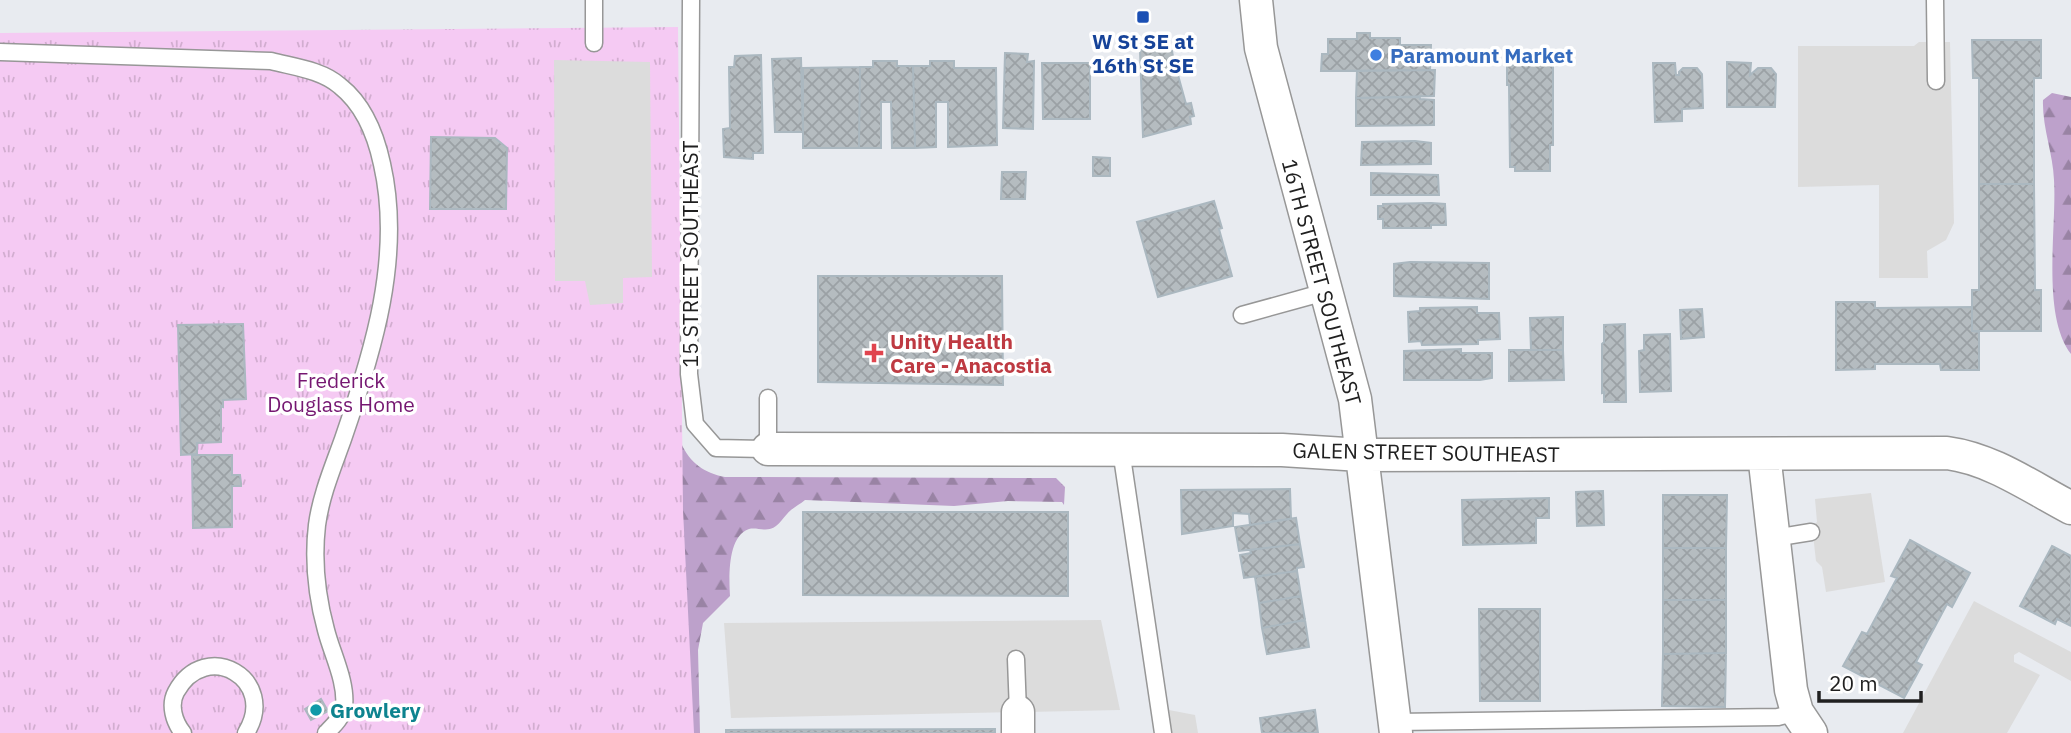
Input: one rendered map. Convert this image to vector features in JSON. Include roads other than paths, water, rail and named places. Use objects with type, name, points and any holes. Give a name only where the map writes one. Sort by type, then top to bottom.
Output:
[{"type":"street","name":"16TH STREET SOUTHEAST","points":[[1256,0],[1261,48],[1355,399],[1396,728]]},
{"type":"street","name":"GALEN STREET SOUTHEAST","points":[[768,449],[1282,450],[1361,455],[1936,453],[1958,455],[1990,465],[2071,508]]},
{"type":"street","points":[[1764,454],[1791,690],[1804,722]]},
{"type":"lane","points":[[594,0],[594,43]]},
{"type":"lane","name":"15 STREET SOUTHEAST","points":[[691,0],[689,374],[695,424],[716,448],[768,449]]},
{"type":"lane","points":[[1935,0],[1936,81]]},
{"type":"lane","points":[[0,52],[271,61],[310,70],[340,85],[369,123],[378,146],[389,205],[388,273],[359,388],[326,486],[317,524],[318,593],[343,693],[344,708],[338,720],[326,733]]},
{"type":"lane","points":[[1242,315],[1325,292]]},
{"type":"lane","points":[[768,398],[768,449]]},
{"type":"lane","points":[[1121,450],[1163,733]]},
{"type":"lane","points":[[1774,538],[1811,532]]},
{"type":"lane","points":[[1016,659],[1018,722]]},
{"type":"lane","points":[[183,733],[175,719],[174,696],[184,678],[196,670],[220,666],[235,672],[247,682],[254,696],[255,710],[246,733]]},
{"type":"lane","points":[[1396,728],[1606,726],[1778,717],[1804,722]]},
{"type":"place","name":"W St SE at 16th St SE","points":[[1143,17]]},
{"type":"place","name":"Paramount Market","points":[[1376,55]]},
{"type":"place","name":"Unity Health Care - Anacostia","points":[[874,353]]},
{"type":"place","name":"Growlery","points":[[316,710]]},
{"type":"park label","name":"Frederick Douglass Home","points":[[341,392]]}]
